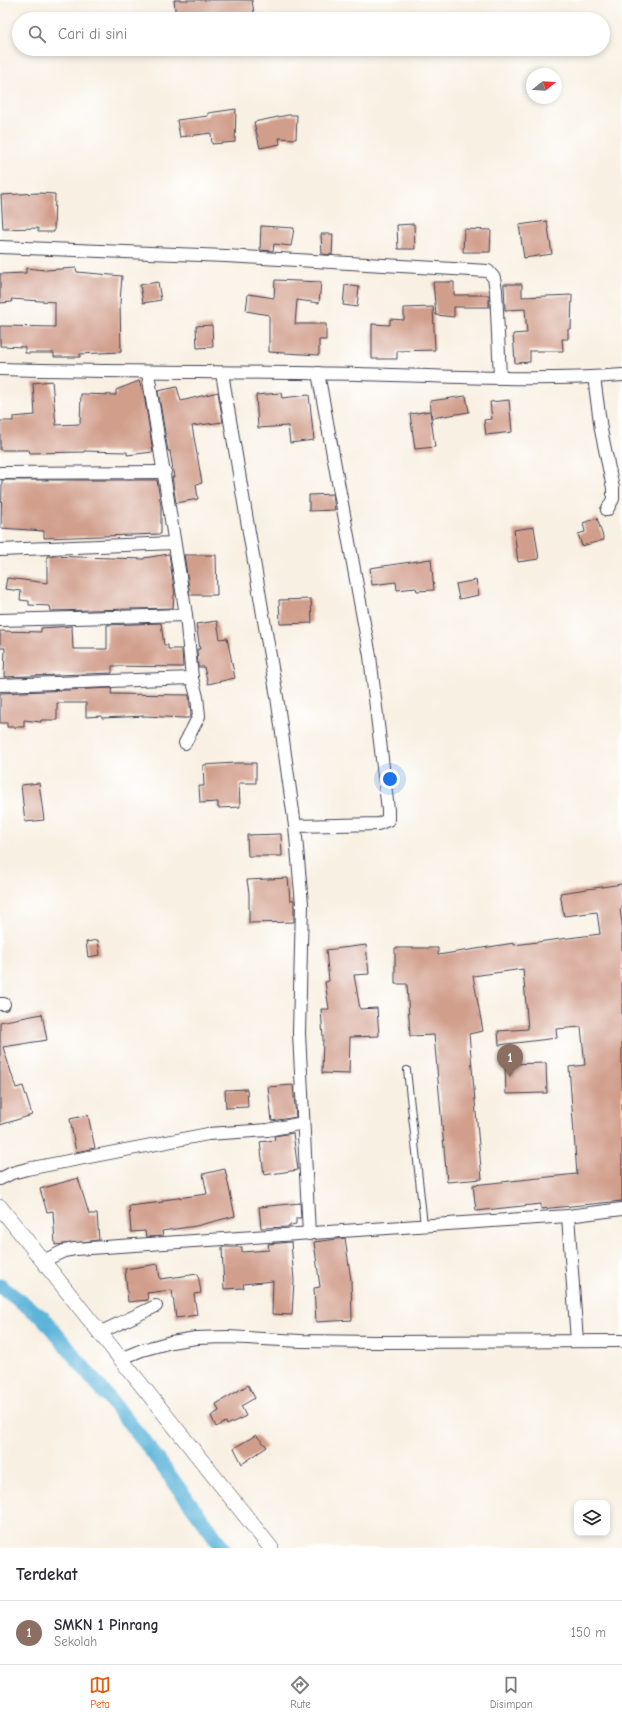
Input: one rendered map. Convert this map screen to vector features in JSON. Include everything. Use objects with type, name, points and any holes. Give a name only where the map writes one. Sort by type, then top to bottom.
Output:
[{"type":"street","points":[[0,247],[240,257],[488,271],[494,278],[496,290],[500,377]]},
{"type":"street","points":[[0,369],[148,373],[318,373],[594,378],[622,375]]},
{"type":"street","points":[[148,373],[165,472],[174,543],[186,615],[192,678],[197,697],[199,716],[184,743]]},
{"type":"street","points":[[222,373],[277,697],[295,826],[302,904],[299,1033],[309,1234]]},
{"type":"street","points":[[295,826],[378,824],[388,820],[370,656],[318,373]]},
{"type":"street","points":[[594,378],[601,430],[613,488],[613,499],[607,510]]},
{"type":"street","points":[[0,473],[165,472]]},
{"type":"street","points":[[0,550],[174,543]]},
{"type":"street","points":[[0,620],[186,615]]},
{"type":"street","points":[[0,685],[192,678]]},
{"type":"street","points":[[0,1179],[12,1173],[27,1169],[208,1134],[268,1130],[304,1123]]},
{"type":"street","points":[[0,1207],[270,1548]]},
{"type":"street","points":[[43,1261],[64,1251],[75,1249],[568,1216],[622,1209]]},
{"type":"street","points":[[568,1216],[577,1341]]},
{"type":"street","points":[[99,1333],[156,1306]]},
{"type":"street","points":[[120,1359],[142,1350],[170,1342],[196,1338],[227,1337],[346,1341],[622,1341]]},
{"type":"lane","points":[[407,1070],[424,1225]]},
{"type":"building","points":[[174,0],[252,0],[254,12],[175,12]]},
{"type":"building","points":[[236,109],[235,142],[212,144],[211,133],[180,137],[177,120],[208,116],[208,113]]},
{"type":"building","points":[[288,115],[297,115],[296,139],[279,138],[280,144],[260,148],[254,122]]},
{"type":"building","points":[[39,193],[55,194],[54,232],[38,232],[38,228],[3,229],[1,195]]},
{"type":"building","points":[[547,221],[552,254],[524,258],[519,225]]},
{"type":"building","points":[[414,224],[415,249],[398,249],[397,225]]},
{"type":"building","points":[[261,226],[294,228],[291,246],[274,244],[273,251],[260,250]]},
{"type":"building","points":[[464,229],[491,230],[490,252],[463,252]]},
{"type":"building","points":[[321,234],[333,234],[332,255],[322,254]]},
{"type":"building","points":[[26,268],[45,270],[76,268],[77,272],[122,276],[120,302],[121,352],[80,354],[80,357],[54,357],[54,353],[25,353],[25,347],[0,346],[0,326],[55,327],[55,302],[11,299],[12,302],[0,303],[0,274],[26,273]]},
{"type":"building","points":[[275,280],[321,282],[319,303],[297,300],[295,324],[326,324],[326,340],[319,340],[319,355],[269,352],[269,315],[246,311],[248,294],[274,298]]},
{"type":"building","points":[[158,282],[161,300],[143,303],[140,285]]},
{"type":"building","points":[[433,282],[454,282],[454,295],[489,295],[489,307],[454,307],[454,317],[436,315]]},
{"type":"building","points":[[504,284],[522,284],[522,297],[572,295],[571,329],[568,329],[568,339],[562,339],[563,351],[530,351],[530,362],[515,363],[513,334],[527,333],[525,309],[505,310]]},
{"type":"building","points":[[345,285],[359,287],[357,307],[343,305]]},
{"type":"building","points":[[433,307],[435,350],[397,351],[397,359],[372,359],[372,324],[390,325],[390,319],[404,320],[404,308]]},
{"type":"building","points":[[212,325],[213,347],[197,348],[196,326]]},
{"type":"building","points":[[52,381],[56,425],[80,424],[81,394],[116,395],[116,390],[139,381],[144,394],[153,452],[127,455],[127,452],[84,451],[30,453],[29,450],[0,450],[0,421],[13,421],[13,417],[35,415],[33,383]]},
{"type":"building","points":[[177,387],[181,401],[218,392],[223,422],[192,426],[202,483],[196,484],[198,499],[176,503],[170,451],[168,451],[158,391]]},
{"type":"building","points":[[281,393],[282,398],[309,395],[314,440],[290,443],[288,426],[258,428],[256,395]]},
{"type":"building","points":[[466,396],[469,412],[432,418],[430,401]]},
{"type":"building","points":[[509,400],[512,432],[486,435],[484,420],[492,419],[490,402]]},
{"type":"building","points":[[430,411],[435,447],[415,449],[410,414]]},
{"type":"building","points":[[2,480],[157,480],[161,506],[161,534],[44,538],[44,531],[1,528]]},
{"type":"building","points":[[333,494],[335,510],[309,511],[309,495]]},
{"type":"building","points":[[597,518],[604,540],[582,546],[578,534],[585,532],[583,523]]},
{"type":"building","points":[[534,527],[539,559],[518,562],[514,530]]},
{"type":"building","points":[[169,554],[175,595],[173,608],[51,611],[50,606],[29,605],[29,601],[20,600],[21,591],[5,589],[7,578],[47,583],[47,556],[144,559]]},
{"type":"building","points":[[184,555],[216,555],[217,595],[190,595]]},
{"type":"building","points":[[431,559],[434,590],[417,591],[416,588],[397,590],[396,582],[372,585],[370,568]]},
{"type":"building","points":[[476,580],[479,595],[459,599],[456,584]]},
{"type":"building","points":[[311,599],[312,623],[280,624],[279,600]]},
{"type":"building","points":[[217,621],[220,639],[227,638],[235,678],[208,684],[204,667],[198,667],[197,649],[200,649],[196,624]]},
{"type":"building","points":[[161,623],[164,645],[168,645],[168,649],[182,649],[183,667],[112,666],[112,673],[4,677],[5,648],[0,648],[0,631],[41,632],[41,628],[72,626],[73,649],[107,649],[107,625]]},
{"type":"building","points":[[112,688],[111,694],[189,695],[191,715],[189,718],[146,716],[102,718],[102,716],[86,717],[86,703],[57,703],[57,720],[41,720],[41,722],[24,720],[24,727],[7,727],[7,723],[0,723],[0,693]]},
{"type":"building","points":[[256,763],[256,783],[239,783],[240,807],[218,808],[218,802],[200,803],[199,786],[204,786],[203,765]]},
{"type":"building","points":[[39,783],[44,820],[25,822],[21,785]]},
{"type":"building","points":[[281,834],[282,856],[248,856],[247,835]]},
{"type":"building","points":[[288,878],[290,900],[294,900],[294,922],[249,923],[249,893],[247,880]]},
{"type":"building","points":[[622,884],[622,909],[620,909],[622,923],[622,1201],[541,1209],[541,1204],[476,1211],[473,1185],[577,1174],[569,1067],[585,1065],[581,1027],[556,1029],[557,1038],[499,1045],[498,1031],[528,1029],[523,969],[473,976],[483,1031],[469,1034],[482,1179],[447,1182],[434,1035],[410,1036],[407,984],[395,984],[395,948],[438,948],[438,955],[514,943],[514,945],[600,934],[597,912],[564,916],[560,893]]},
{"type":"building","points":[[98,940],[100,955],[88,957],[86,942]]},
{"type":"building","points":[[366,945],[369,974],[354,975],[360,1009],[377,1008],[379,1036],[350,1037],[349,1074],[322,1073],[323,1038],[321,1009],[329,1009],[325,982],[329,981],[326,950]]},
{"type":"building","points":[[42,1014],[47,1040],[3,1047],[16,1088],[23,1086],[32,1115],[0,1125],[0,1022]]},
{"type":"building","points":[[546,1063],[547,1093],[506,1094],[505,1064]]},
{"type":"building","points":[[293,1085],[296,1117],[272,1121],[268,1087]]},
{"type":"building","points":[[247,1089],[248,1107],[226,1108],[225,1090]]},
{"type":"building","points":[[88,1115],[95,1148],[76,1152],[70,1119]]},
{"type":"building","points":[[293,1133],[298,1170],[264,1175],[260,1142],[275,1140],[274,1136]]},
{"type":"building","points":[[225,1169],[235,1216],[196,1226],[162,1231],[163,1236],[146,1237],[145,1231],[131,1232],[129,1206],[163,1202],[163,1200],[207,1194],[203,1174]]},
{"type":"building","points":[[78,1178],[89,1214],[97,1214],[99,1240],[55,1245],[53,1211],[47,1212],[40,1189]]},
{"type":"building","points":[[300,1203],[301,1218],[296,1218],[296,1224],[290,1225],[290,1227],[261,1228],[259,1207]]},
{"type":"building","points":[[345,1238],[351,1280],[352,1320],[316,1322],[314,1288],[320,1287],[314,1242]]},
{"type":"building","points":[[291,1242],[294,1281],[292,1315],[272,1314],[273,1281],[243,1284],[244,1288],[224,1289],[222,1247],[242,1247],[242,1252],[269,1250],[268,1244]]},
{"type":"building","points":[[158,1264],[160,1279],[198,1274],[201,1293],[194,1294],[197,1315],[176,1318],[172,1290],[147,1293],[148,1300],[128,1302],[125,1269]]},
{"type":"building","points":[[248,1385],[255,1398],[241,1406],[246,1416],[227,1425],[226,1422],[216,1427],[211,1416],[219,1411],[216,1404]]},
{"type":"building","points":[[256,1435],[267,1447],[242,1464],[234,1448]]},
{"type":"waterway","points":[[0,1286],[43,1318],[144,1441],[223,1548]]},
{"type":"place","name":"SMKN 1 Pinrang","points":[[510,1077]]}]
